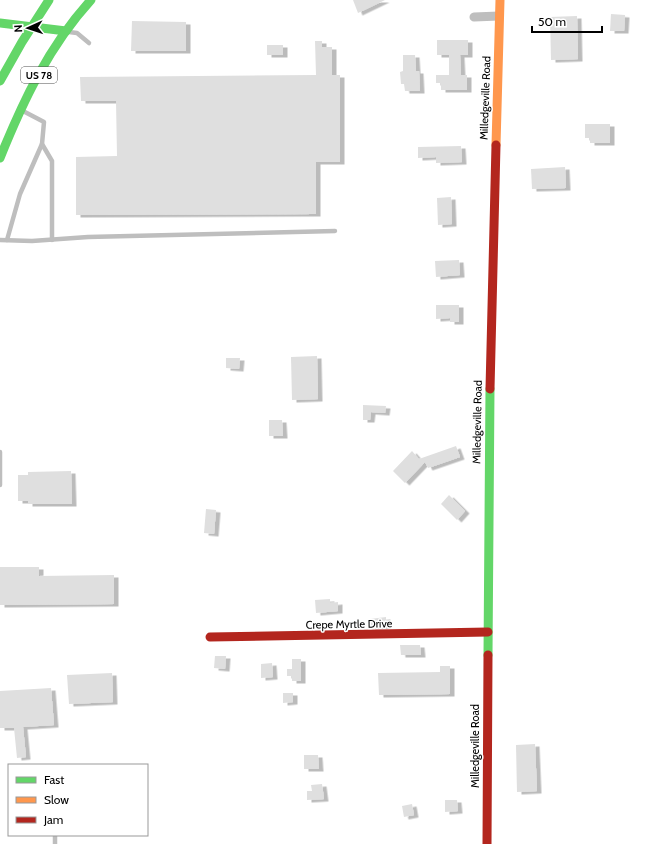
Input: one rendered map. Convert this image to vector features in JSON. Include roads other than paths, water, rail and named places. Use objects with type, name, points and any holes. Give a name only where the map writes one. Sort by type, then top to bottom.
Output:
[{"type":"main road","name":"US 78","points":[[0,81],[2,71],[49,0]]},
{"type":"main road","name":"US 78","points":[[0,158],[21,109],[51,54],[80,11],[91,0]]},
{"type":"main road","name":"Milledgeville Road","points":[[487,844],[489,420],[500,0]]},
{"type":"main road","points":[[0,23],[66,31]]},
{"type":"main road","name":"Crepe Myrtle Drive","points":[[210,637],[488,632]]},
{"type":"street","points":[[474,17],[499,16]]},
{"type":"lane","points":[[66,31],[77,32],[89,43]]},
{"type":"lane","points":[[7,240],[20,194],[42,144],[44,122],[21,109]]},
{"type":"lane","points":[[42,144],[52,161],[52,240]]},
{"type":"lane","points":[[0,240],[32,241],[88,237],[336,231]]},
{"type":"lane","points":[[0,452],[0,485]]}]
